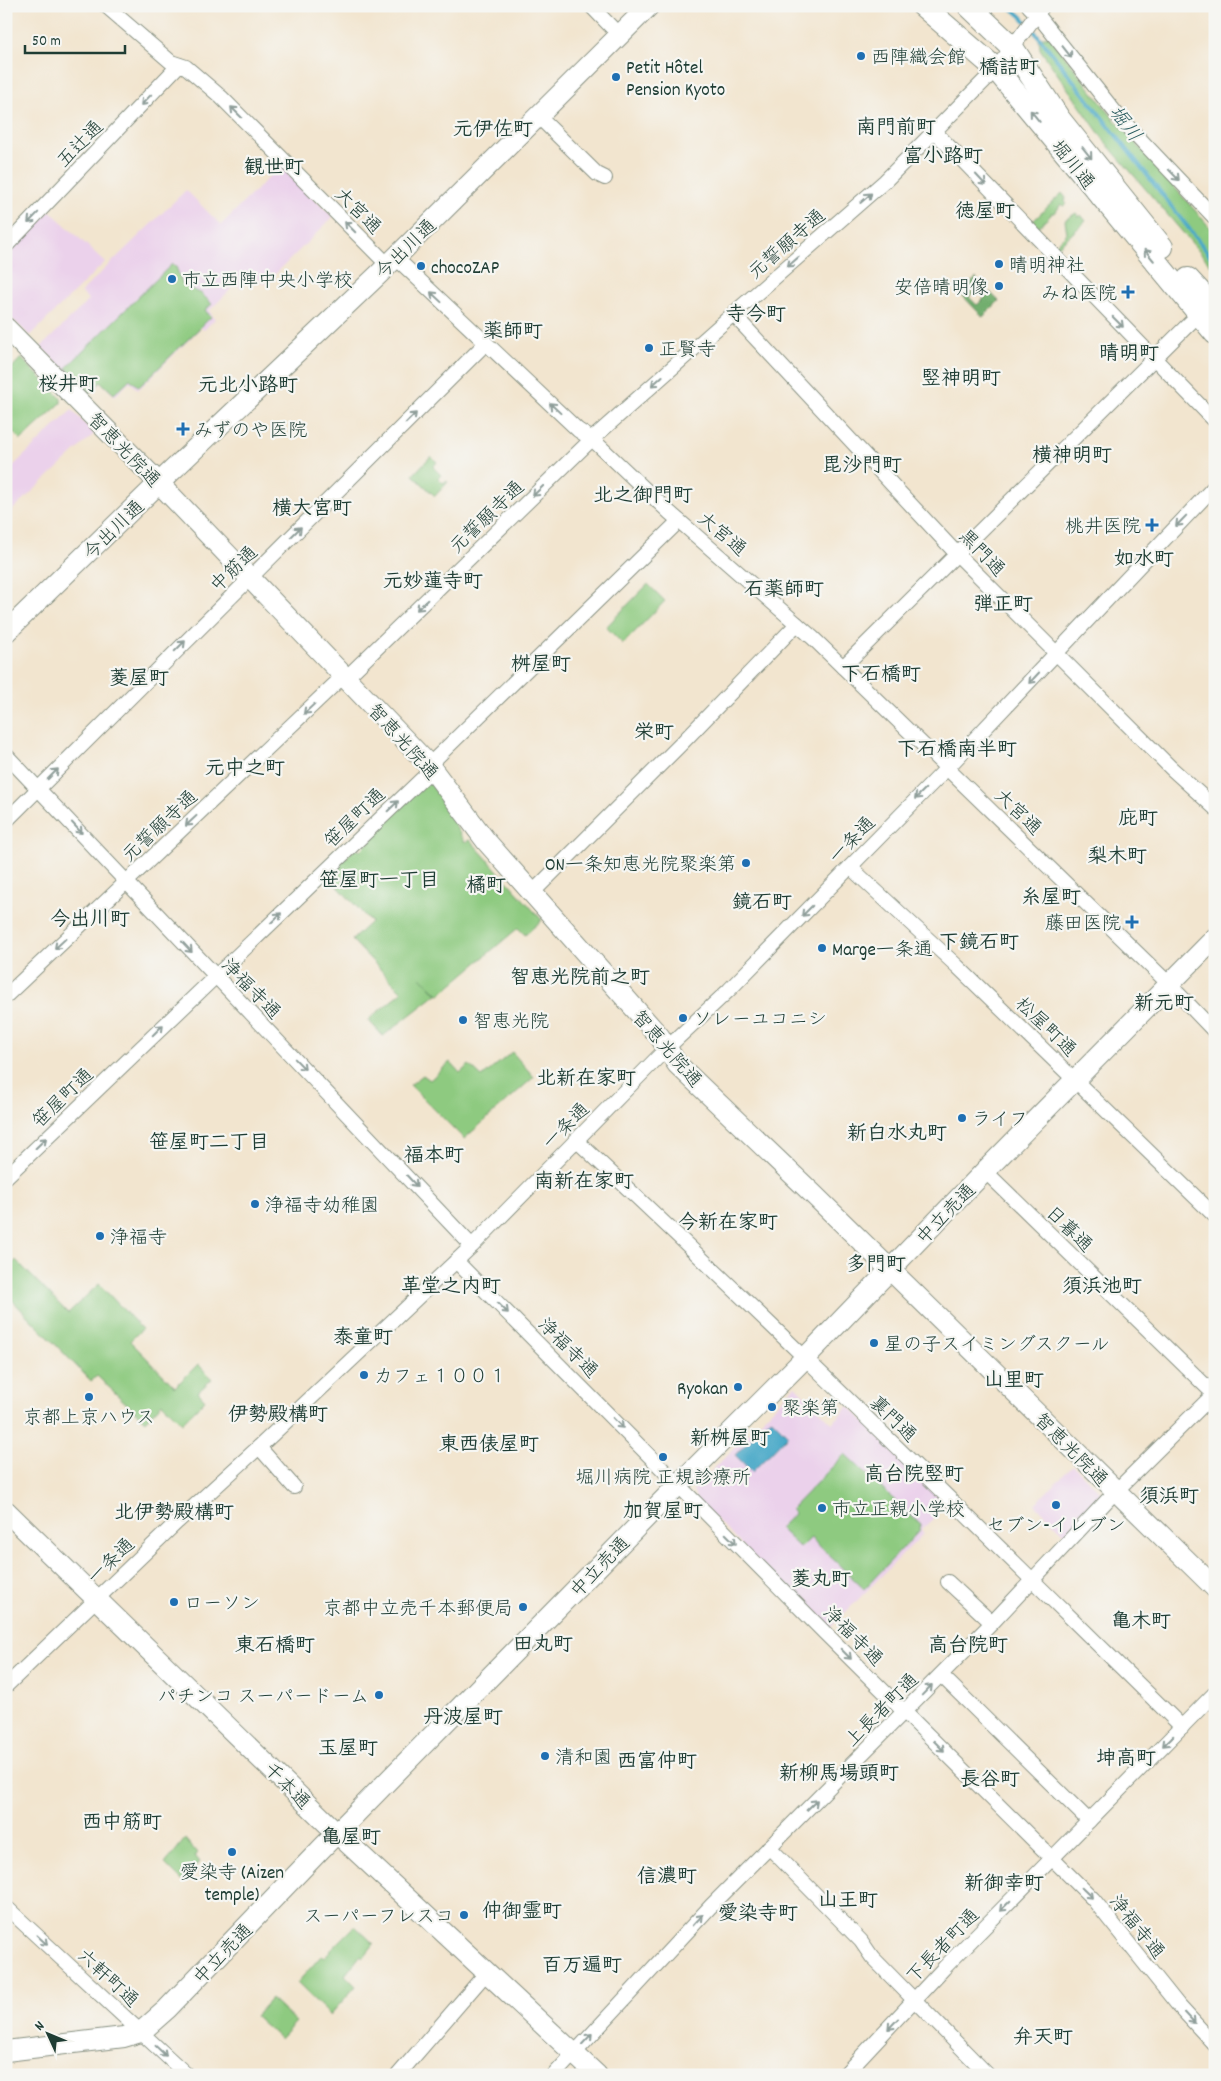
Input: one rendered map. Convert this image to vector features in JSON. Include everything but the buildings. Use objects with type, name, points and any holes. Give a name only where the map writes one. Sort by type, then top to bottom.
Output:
[{"type":"main road","name":"堀川通","points":[[923,6],[996,68],[1207,311]]},
{"type":"main road","name":"堀川通","points":[[969,6],[1012,47],[1060,120],[1184,274],[1207,311],[1215,333]]},
{"type":"street","name":"大宮通","points":[[106,6],[169,61],[186,67],[222,97],[385,262],[396,258],[578,430],[592,439],[679,521],[797,624],[1169,984],[1215,1032]]},
{"type":"street","points":[[591,6],[620,36]]},
{"type":"street","name":"今出川通","points":[[6,632],[159,483],[396,258],[649,6]]},
{"type":"street","points":[[1034,14],[1119,117],[1215,218]]},
{"type":"street","name":"元誓願寺通","points":[[6,996],[337,682],[346,678],[592,439],[732,314],[886,181],[996,68],[1034,14]]},
{"type":"street","name":"五辻通","points":[[6,246],[179,65]]},
{"type":"street","points":[[539,117],[597,174],[605,178]]},
{"type":"street","points":[[935,132],[1215,421]]},
{"type":"street","points":[[843,667],[1153,358],[1207,311]]},
{"type":"street","name":"黒門通","points":[[732,314],[956,553],[1171,768],[1215,808]]},
{"type":"street","name":"智恵光院通","points":[[6,328],[159,483],[429,765],[486,840],[660,1037],[677,1064],[1215,1588]]},
{"type":"street","name":"中筋通","points":[[6,821],[486,343]]},
{"type":"street","name":"一条通","points":[[6,1686],[96,1598],[472,1246],[666,1049],[729,990],[1057,654],[1215,486]]},
{"type":"street","name":"笹屋町通","points":[[6,1177],[425,776],[429,765],[679,521]]},
{"type":"street","points":[[533,892],[700,725],[797,624]]},
{"type":"street","name":"浄福寺通","points":[[6,755],[472,1246]]},
{"type":"street","name":"松屋町通","points":[[850,866],[1076,1080],[1215,1216]]},
{"type":"street","name":"中立売通","points":[[6,2051],[124,2037],[141,2032],[167,2009],[1215,938]]},
{"type":"street","name":"裏門通","points":[[576,1140],[805,1358],[1182,1727]]},
{"type":"street","name":"日暮通","points":[[985,1171],[1214,1394]]},
{"type":"street","name":"浄福寺通","points":[[456,1261],[904,1712],[1093,1899],[1178,2005],[1215,2045]]},
{"type":"street","name":"上長者町通","points":[[554,2075],[769,1847],[992,1624],[1116,1492],[1214,1394]]},
{"type":"street","points":[[259,1447],[294,1487]]},
{"type":"street","name":"千本通","points":[[6,1511],[337,1834],[597,2075]]},
{"type":"street","points":[[948,1582],[992,1624]]},
{"type":"street","points":[[941,1675],[1089,1822]]},
{"type":"street","name":"下長者町通","points":[[844,2075],[1215,1693]]},
{"type":"street","points":[[769,1847],[988,2075]]},
{"type":"street","name":"六軒町通","points":[[6,1907],[187,2075]]},
{"type":"street","points":[[398,2075],[487,1972]]},
{"type":"shaded area","name":"市立西陣中央小学校","points":[[280,166],[333,217],[264,285],[254,275],[241,288],[236,284],[209,311],[215,319],[204,330],[201,328],[138,390],[130,382],[115,396],[101,383],[89,395],[41,347],[89,300],[81,292],[186,190],[221,225]]},
{"type":"shaded area","points":[[50,211],[105,262],[30,336],[6,313],[6,256]]},
{"type":"shaded area","points":[[72,410],[94,434],[6,516],[6,475]]},
{"type":"shaded area","name":"市立正親小学校","points":[[795,1386],[832,1423],[849,1406],[945,1503],[935,1513],[937,1515],[921,1530],[924,1533],[827,1631],[696,1499],[693,1490]]},
{"type":"shaded area","points":[[1073,1465],[1102,1494],[1102,1501],[1067,1536],[1035,1504]]},
{"type":"green space","points":[[1049,36],[1114,119],[1215,233],[1215,270],[1106,143],[1040,49],[1039,38]]},
{"type":"green space","points":[[1062,193],[1066,198],[1065,202],[1067,204],[1064,206],[1061,204],[1055,213],[1051,213],[1036,229],[1030,224]]},
{"type":"green space","points":[[1076,213],[1079,217],[1081,215],[1086,221],[1055,249],[1053,247],[1067,233],[1065,220]]},
{"type":"green space","points":[[172,264],[176,267],[183,285],[202,294],[212,304],[205,310],[211,317],[139,387],[130,379],[114,394],[101,382],[90,393],[66,368]]},
{"type":"green space","points":[[976,278],[978,280],[968,290],[971,293],[982,284],[969,297],[977,305],[990,292],[999,301],[983,317],[960,293]]},
{"type":"green space","points":[[21,358],[61,398],[61,403],[21,440],[10,429],[6,432],[6,374]]},
{"type":"green space","points":[[431,456],[437,462],[433,467],[441,475],[438,478],[443,483],[448,482],[435,496],[413,475]]},
{"type":"green space","points":[[648,584],[665,601],[623,644],[606,627]]},
{"type":"green space","points":[[425,783],[430,783],[457,821],[454,824],[465,842],[470,840],[542,920],[525,935],[518,928],[439,995],[421,977],[437,994],[383,1036],[368,1020],[402,992],[352,940],[371,922],[327,875],[356,848],[360,851],[378,833],[375,829]]},
{"type":"green space","points":[[512,1052],[534,1077],[464,1139],[410,1085],[423,1075],[430,1080],[450,1062],[460,1073],[469,1065],[482,1077]]},
{"type":"green space","points":[[16,1260],[68,1313],[99,1284],[142,1329],[130,1341],[175,1387],[198,1364],[212,1379],[198,1392],[205,1400],[182,1423],[162,1403],[145,1421],[97,1376],[91,1381],[6,1294],[6,1270]]},
{"type":"green space","points":[[845,1454],[921,1525],[919,1531],[864,1589],[811,1538],[800,1548],[779,1528],[794,1514],[791,1509]]},
{"type":"green space","points":[[185,1839],[197,1853],[195,1856],[200,1862],[182,1881],[165,1864]]},
{"type":"green space","points":[[355,1926],[374,1944],[363,1958],[360,1956],[345,1975],[356,1986],[330,2015],[297,1983],[322,1955],[324,1957]]},
{"type":"green space","points":[[271,1999],[296,2022],[280,2039],[255,2016]]},
{"type":"water","points":[[771,1418],[788,1435],[752,1472],[735,1455]]},
{"type":"waterway","name":"堀川","points":[[1009,6],[1021,16],[1040,38],[1215,262]]},
{"type":"place","name":"西陣織会館","points":[[861,56]]},
{"type":"place","name":"Petit Hôtel Pension Kyoto","points":[[616,77]]},
{"type":"place","name":"晴明神社","points":[[999,264]]},
{"type":"place","name":"chocoZAP","points":[[421,266]]},
{"type":"place","name":"市立西陣中央小学校","points":[[172,279]]},
{"type":"place","name":"安倍晴明像","points":[[999,286]]},
{"type":"place","name":"みね医院","points":[[1128,292]]},
{"type":"place","name":"正賢寺","points":[[649,348]]},
{"type":"place","name":"みずのや医院","points":[[183,429]]},
{"type":"place","name":"桃井医院","points":[[1152,525]]},
{"type":"place","name":"ON一条知恵光院聚楽第","points":[[746,863]]},
{"type":"place","name":"藤田医院","points":[[1132,922]]},
{"type":"place","name":"Marge一条通","points":[[822,948]]},
{"type":"place","name":"ソレーユコニシ","points":[[683,1018]]},
{"type":"place","name":"智恵光院","points":[[463,1020]]},
{"type":"place","name":"ライフ","points":[[962,1118]]},
{"type":"place","name":"浄福寺幼稚園","points":[[255,1204]]},
{"type":"place","name":"浄福寺","points":[[100,1236]]},
{"type":"place","name":"星の子スイミングスクール","points":[[874,1343]]},
{"type":"place","name":"カフェ１００１","points":[[364,1375]]},
{"type":"place","name":"Ryokan","points":[[738,1387]]},
{"type":"place","name":"京都上京ハウス","points":[[89,1397]]},
{"type":"place","name":"聚楽第","points":[[772,1407]]},
{"type":"place","name":"堀川病院 正規診療所","points":[[663,1457]]},
{"type":"place","name":"セブン-イレブン","points":[[1056,1505]]},
{"type":"place","name":"市立正親小学校","points":[[822,1508]]},
{"type":"place","name":"ローソン","points":[[174,1602]]},
{"type":"place","name":"京都中立売千本郵便局","points":[[523,1607]]},
{"type":"place","name":"パチンコ スーパードーム","points":[[379,1695]]},
{"type":"place","name":"清和園","points":[[545,1756]]},
{"type":"place","name":"愛染寺 (Aizen temple)","points":[[232,1852]]},
{"type":"place","name":"スーパーフレスコ","points":[[464,1915]]},
{"type":"district","name":"橋詰町","points":[[1009,66]]},
{"type":"district","name":"南門前町","points":[[896,126]]},
{"type":"district","name":"元伊佐町","points":[[493,128]]},
{"type":"district","name":"富小路町","points":[[943,155]]},
{"type":"district","name":"観世町","points":[[274,166]]},
{"type":"district","name":"徳屋町","points":[[985,210]]},
{"type":"district","name":"寺今町","points":[[756,313]]},
{"type":"district","name":"薬師町","points":[[513,330]]},
{"type":"district","name":"晴明町","points":[[1129,352]]},
{"type":"district","name":"竪神明町","points":[[961,377]]},
{"type":"district","name":"桜井町","points":[[68,383]]},
{"type":"district","name":"元北小路町","points":[[248,384]]},
{"type":"district","name":"横神明町","points":[[1072,454]]},
{"type":"district","name":"毘沙門町","points":[[862,464]]},
{"type":"district","name":"北之御門町","points":[[643,494]]},
{"type":"district","name":"横大宮町","points":[[312,507]]},
{"type":"district","name":"如水町","points":[[1144,558]]},
{"type":"district","name":"元妙蓮寺町","points":[[433,580]]},
{"type":"district","name":"石薬師町","points":[[784,588]]},
{"type":"district","name":"弾正町","points":[[1003,603]]},
{"type":"district","name":"桝屋町","points":[[541,663]]},
{"type":"district","name":"下石橋町","points":[[881,673]]},
{"type":"district","name":"菱屋町","points":[[139,677]]},
{"type":"district","name":"栄町","points":[[654,731]]},
{"type":"district","name":"下石橋南半町","points":[[957,748]]},
{"type":"district","name":"元中之町","points":[[245,767]]},
{"type":"district","name":"庇町","points":[[1138,817]]},
{"type":"district","name":"梨木町","points":[[1117,855]]},
{"type":"district","name":"笹屋町一丁目","points":[[379,879]]},
{"type":"district","name":"橘町","points":[[486,884]]},
{"type":"district","name":"糸屋町","points":[[1051,896]]},
{"type":"district","name":"鏡石町","points":[[762,901]]},
{"type":"district","name":"今出川町","points":[[90,918]]},
{"type":"district","name":"下鏡石町","points":[[979,941]]},
{"type":"district","name":"智恵光院前之町","points":[[580,976]]},
{"type":"district","name":"新元町","points":[[1164,1002]]},
{"type":"district","name":"北新在家町","points":[[586,1077]]},
{"type":"district","name":"新白水丸町","points":[[897,1132]]},
{"type":"district","name":"笹屋町二丁目","points":[[209,1141]]},
{"type":"district","name":"福本町","points":[[434,1154]]},
{"type":"district","name":"南新在家町","points":[[584,1180]]},
{"type":"district","name":"今新在家町","points":[[728,1221]]},
{"type":"district","name":"多門町","points":[[876,1263]]},
{"type":"district","name":"革堂之内町","points":[[451,1285]]},
{"type":"district","name":"須浜池町","points":[[1102,1285]]},
{"type":"district","name":"泰童町","points":[[363,1336]]},
{"type":"district","name":"山里町","points":[[1014,1379]]},
{"type":"district","name":"伊勢殿構町","points":[[278,1413]]},
{"type":"district","name":"新桝屋町","points":[[730,1437]]},
{"type":"district","name":"東西俵屋町","points":[[489,1443]]},
{"type":"district","name":"高台院竪町","points":[[914,1473]]},
{"type":"district","name":"須浜町","points":[[1169,1495]]},
{"type":"district","name":"加賀屋町","points":[[663,1510]]},
{"type":"district","name":"北伊勢殿構町","points":[[174,1511]]},
{"type":"district","name":"菱丸町","points":[[821,1578]]},
{"type":"district","name":"亀木町","points":[[1141,1620]]},
{"type":"district","name":"田丸町","points":[[543,1643]]},
{"type":"district","name":"東石橋町","points":[[275,1644]]},
{"type":"district","name":"高台院町","points":[[968,1644]]},
{"type":"district","name":"丹波屋町","points":[[463,1716]]},
{"type":"district","name":"玉屋町","points":[[348,1747]]},
{"type":"district","name":"坤高町","points":[[1126,1757]]},
{"type":"district","name":"西富仲町","points":[[657,1760]]},
{"type":"district","name":"新柳馬場頭町","points":[[839,1772]]},
{"type":"district","name":"長谷町","points":[[990,1778]]},
{"type":"district","name":"西中筋町","points":[[122,1821]]},
{"type":"district","name":"亀屋町","points":[[351,1836]]},
{"type":"district","name":"信濃町","points":[[667,1875]]},
{"type":"district","name":"新御幸町","points":[[1004,1882]]},
{"type":"district","name":"山王町","points":[[848,1899]]},
{"type":"district","name":"仲御霊町","points":[[522,1910]]},
{"type":"district","name":"愛染寺町","points":[[758,1912]]},
{"type":"district","name":"百万遍町","points":[[582,1964]]},
{"type":"district","name":"弁天町","points":[[1043,2036]]}]
